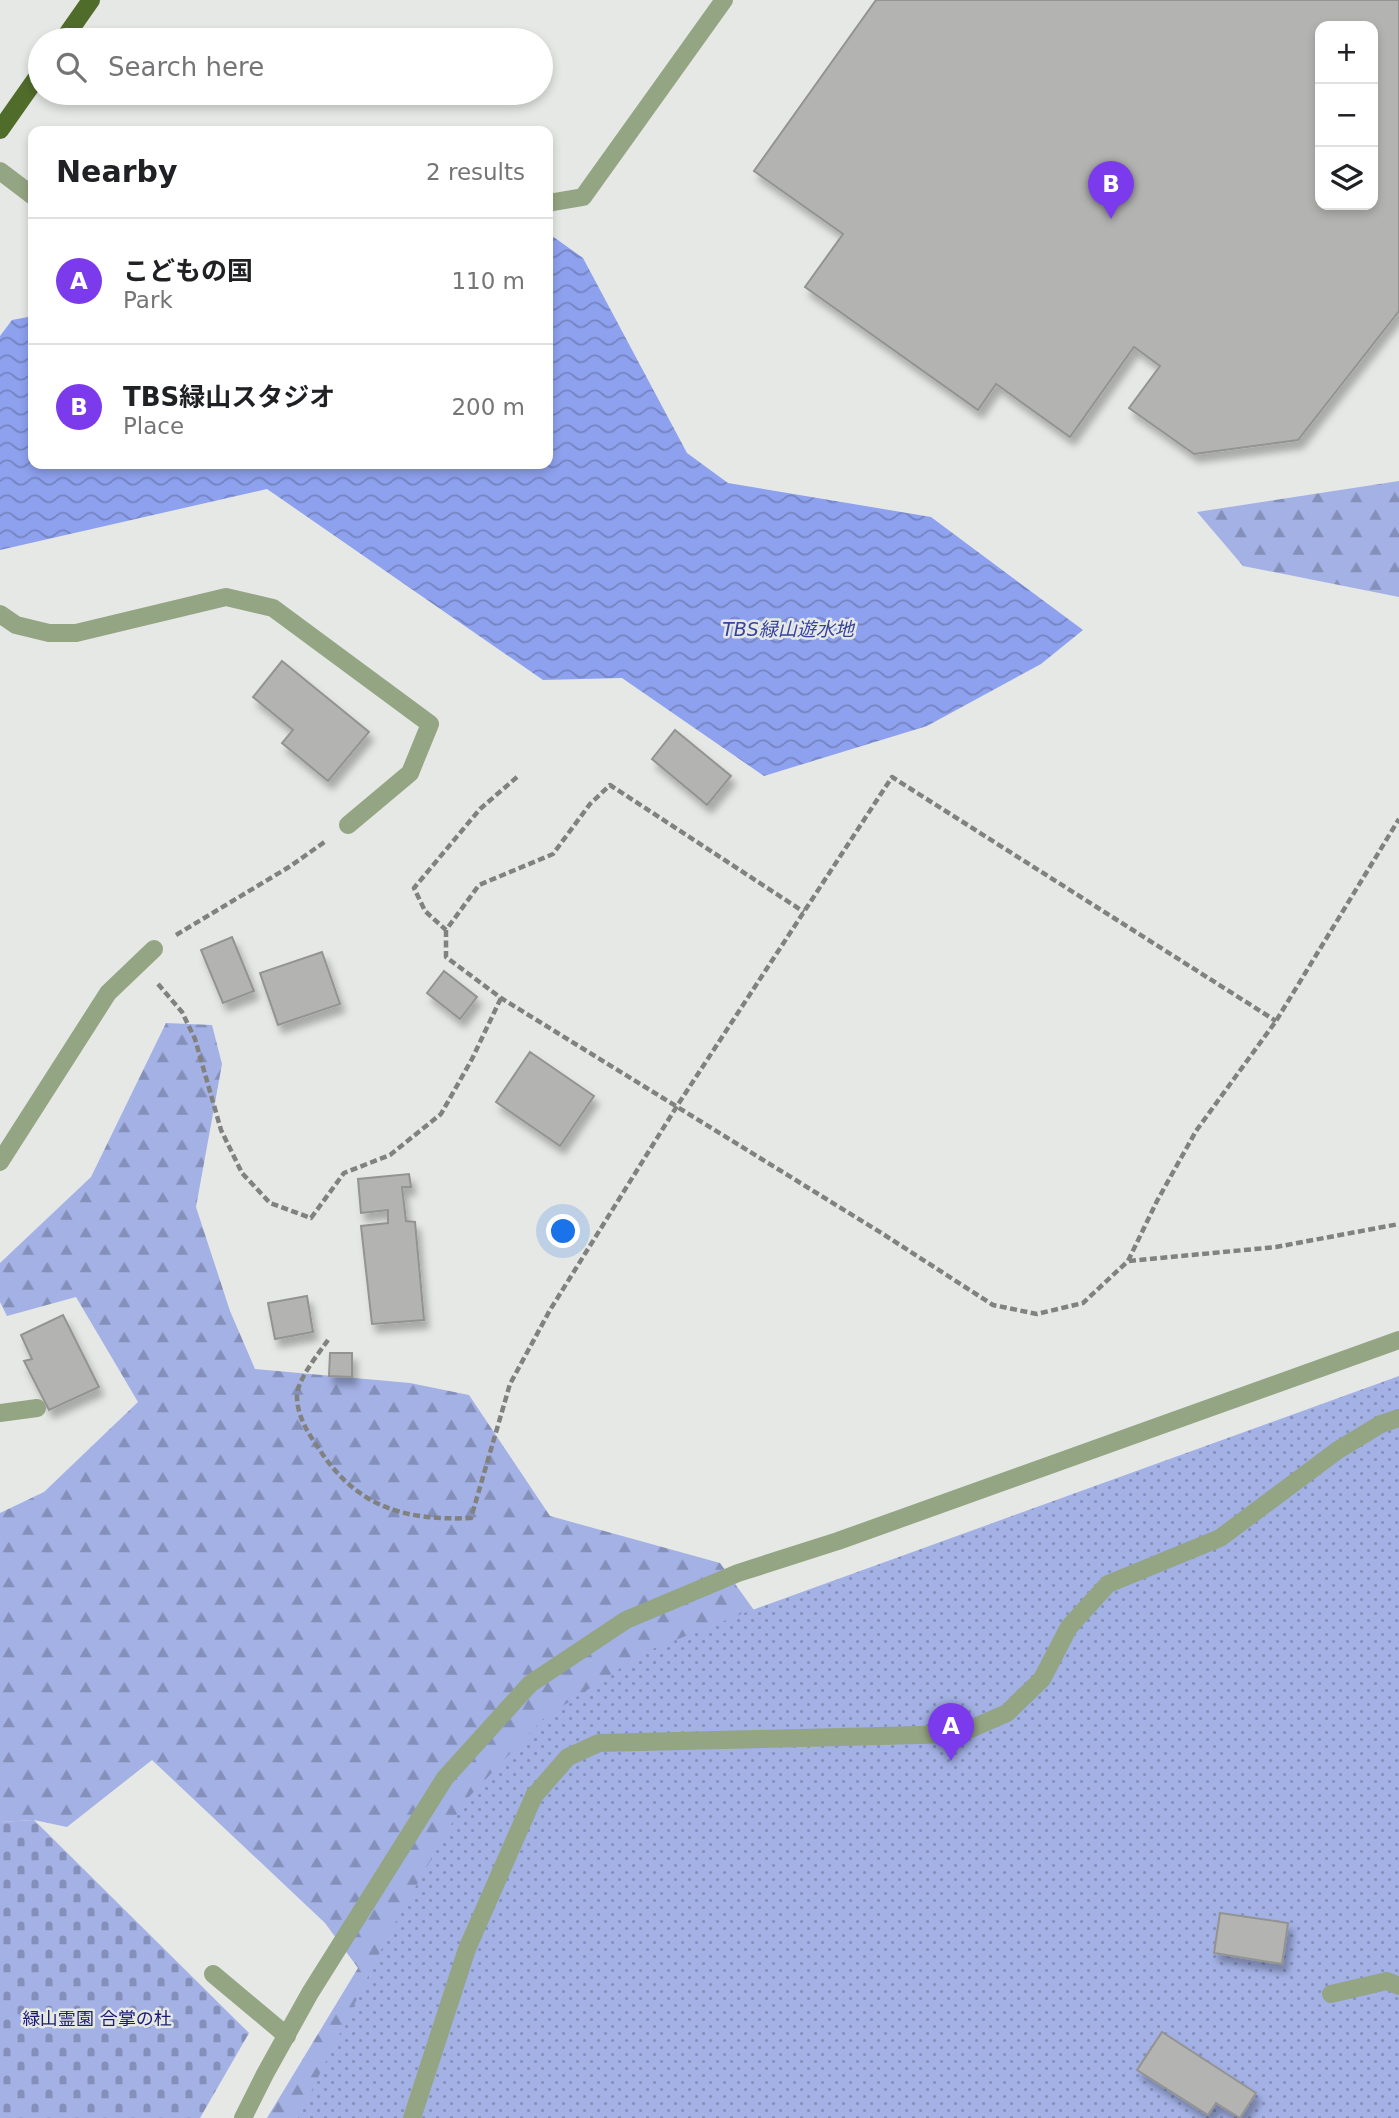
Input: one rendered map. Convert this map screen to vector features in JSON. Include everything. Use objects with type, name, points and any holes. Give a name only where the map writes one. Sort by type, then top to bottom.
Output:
[{"type":"main road","points":[[71,28],[91,0]]},
{"type":"main road","points":[[0,130],[28,90]]},
{"type":"street","points":[[553,202],[583,197],[724,0]]},
{"type":"street","points":[[0,170],[28,192]]},
{"type":"street","points":[[0,614],[16,625],[49,633],[76,633],[226,597],[273,608],[430,724],[410,773],[348,825]]},
{"type":"street","points":[[0,1162],[108,993],[154,948]]},
{"type":"street","points":[[243,2118],[310,1993],[445,1778],[530,1684],[626,1620],[738,1573],[838,1541],[1399,1340]]},
{"type":"street","points":[[0,1413],[37,1408]]},
{"type":"street","points":[[412,2118],[467,1949],[534,1796],[568,1757],[599,1743],[959,1734],[1007,1713],[1042,1679],[1069,1627],[1108,1584],[1220,1538],[1338,1450],[1381,1424],[1399,1418]]},
{"type":"street","points":[[213,1974],[287,2036]]},
{"type":"street","points":[[1331,1994],[1387,1981],[1399,1986]]},
{"type":"path","points":[[446,930],[425,911],[414,888],[480,809],[517,777]]},
{"type":"path","points":[[328,1340],[300,1383],[297,1393],[306,1430],[335,1473],[373,1502],[403,1514],[439,1520],[471,1518],[510,1384],[550,1310],[677,1106],[892,777],[1276,1021]]},
{"type":"path","points":[[804,912],[610,786],[590,804],[553,854],[479,886],[446,930],[446,957],[501,998],[993,1305],[1037,1314],[1083,1303],[1128,1261],[1157,1201],[1196,1132],[1276,1021],[1399,819]]},
{"type":"path","points":[[154,948],[289,867],[348,825]]},
{"type":"path","points":[[140,963],[182,1012],[195,1039],[221,1130],[242,1174],[270,1203],[311,1218],[344,1173],[390,1155],[441,1114],[501,998]]},
{"type":"path","points":[[1128,1261],[1276,1247],[1399,1224]]},
{"type":"green space","points":[[1399,481],[1399,597],[1243,566],[1197,512]]},
{"type":"green space","points":[[166,1023],[212,1025],[222,1064],[196,1207],[230,1311],[255,1369],[410,1383],[469,1395],[550,1516],[720,1563],[764,1624],[1166,2118],[267,2118],[358,1968],[325,1923],[152,1760],[67,1827],[34,1820],[0,1822],[0,1513],[44,1492],[138,1402],[76,1297],[7,1316],[0,1302],[0,1263],[91,1177]]},
{"type":"green space","points":[[1399,1376],[1399,2118],[298,2118],[391,1930],[464,1802],[543,1719],[645,1652],[744,1613]]},
{"type":"green space","name":"緑山霊園 合掌の杜","points":[[34,1820],[249,2033],[200,2118],[0,2118],[0,1822]]},
{"type":"water","name":"TBS緑山遊水地","points":[[553,237],[583,258],[687,453],[728,483],[931,517],[1083,630],[1041,664],[927,726],[764,776],[622,678],[543,680],[267,489],[0,550],[0,336],[12,320],[28,317],[28,469],[553,469]]},
{"type":"building","points":[[876,0],[1399,0],[1399,311],[1298,440],[1194,454],[1129,408],[1160,366],[1134,347],[1070,437],[996,384],[978,410],[805,287],[843,234],[754,171]]},
{"type":"building","points":[[282,661],[369,732],[328,781],[282,743],[293,730],[253,697]]},
{"type":"building","points":[[675,730],[731,776],[707,805],[652,759]]},
{"type":"building","points":[[232,937],[254,991],[223,1003],[201,950]]},
{"type":"building","points":[[322,952],[340,1004],[278,1025],[260,973]]},
{"type":"building","points":[[444,971],[477,997],[460,1019],[427,993]]},
{"type":"building","points":[[530,1052],[594,1096],[560,1146],[496,1102]]},
{"type":"building","points":[[409,1174],[411,1187],[402,1187],[406,1221],[415,1222],[424,1320],[372,1324],[361,1226],[388,1223],[388,1210],[361,1213],[358,1179]]},
{"type":"building","points":[[307,1296],[313,1332],[275,1339],[268,1303]]},
{"type":"building","points":[[63,1315],[99,1387],[49,1410],[24,1361],[32,1359],[21,1335]]},
{"type":"building","points":[[330,1353],[352,1353],[352,1377],[329,1376]]},
{"type":"building","points":[[1220,1913],[1288,1923],[1282,1964],[1214,1953]]},
{"type":"building","points":[[1162,2032],[1256,2093],[1240,2118],[1216,2103],[1208,2115],[1137,2070]]},
{"type":"place","name":"TBS緑山スタジオ","points":[[1111,219]]},
{"type":"place","name":"こどもの国","points":[[951,1761]]}]
